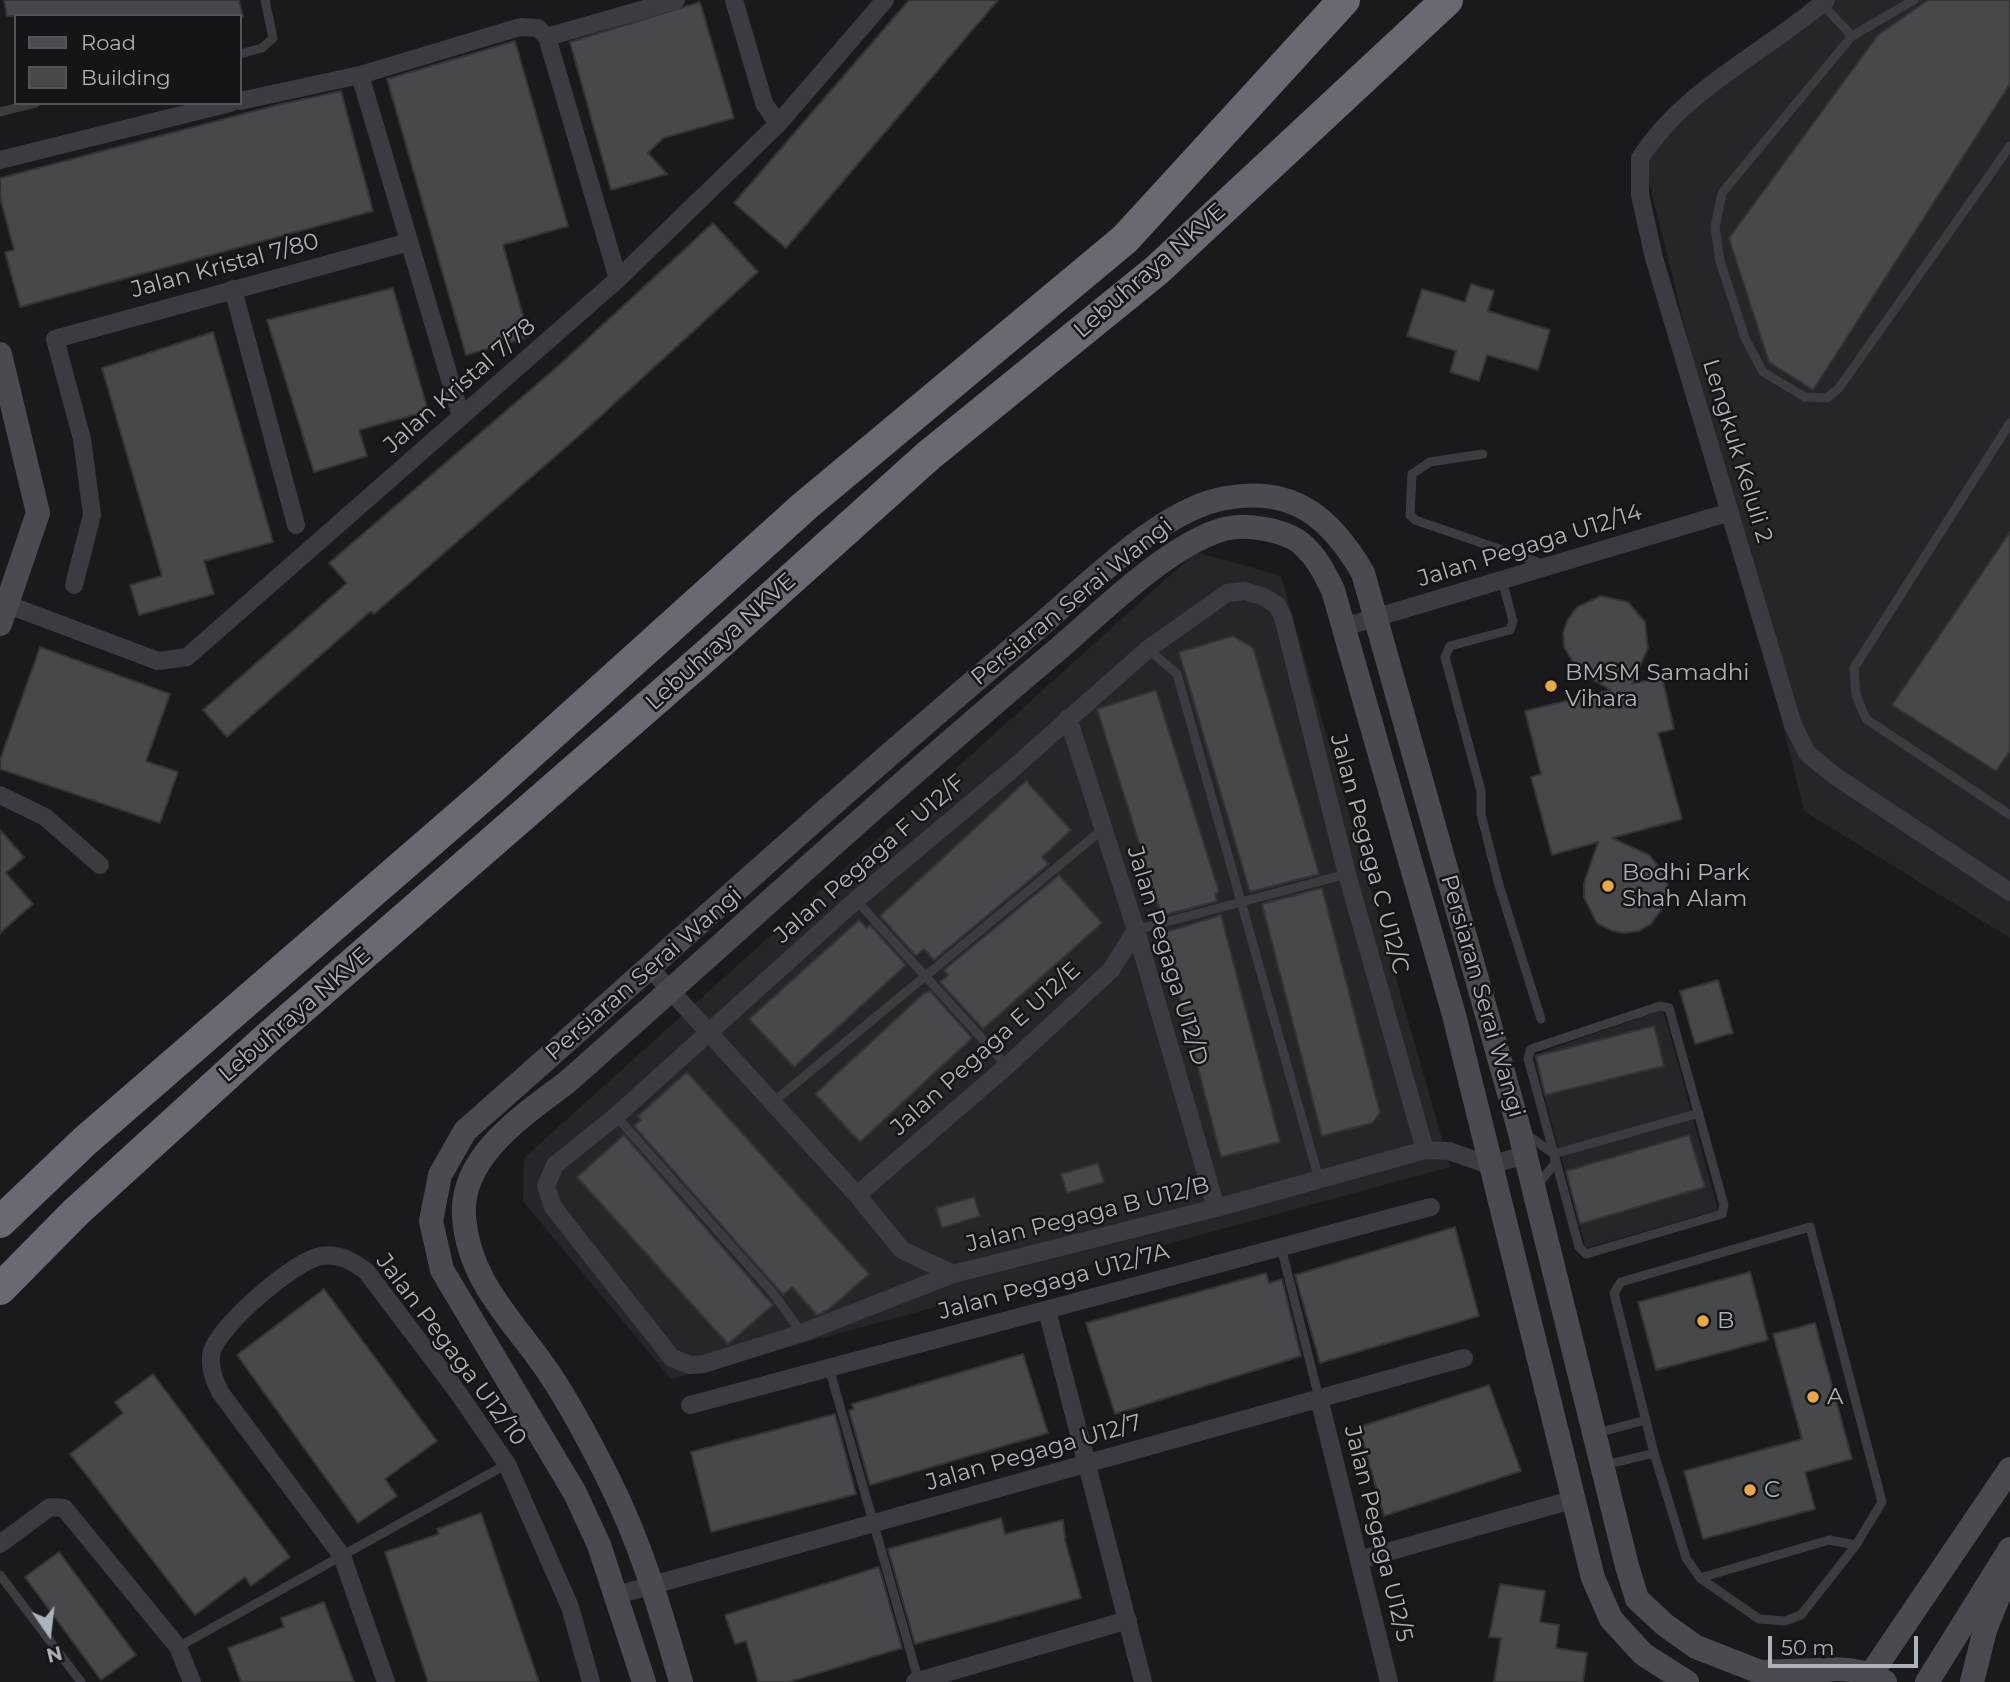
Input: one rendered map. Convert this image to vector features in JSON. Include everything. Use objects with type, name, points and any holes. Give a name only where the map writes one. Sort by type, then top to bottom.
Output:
[{"type":"highway","name":"Lebuhraya NKVE","points":[[0,1222],[85,1141],[491,789],[806,505],[1125,239],[1344,0]]},
{"type":"highway","name":"Lebuhraya NKVE","points":[[0,1289],[76,1212],[264,1041],[709,653],[928,456],[1157,270],[1447,0]]},
{"type":"street","points":[[547,37],[676,0]]},
{"type":"street","points":[[734,0],[764,103],[778,124]]},
{"type":"street","name":"Jalan Kristal 7/78","points":[[3,614],[158,661],[187,657],[618,279],[778,124],[885,0]]},
{"type":"street","name":"Lengkuk Keluli 2","points":[[1824,2],[1726,72],[1666,125],[1640,158],[1640,195],[1654,258],[1793,725],[1807,753],[1835,776],[2010,892]]},
{"type":"street","points":[[242,101],[359,75],[520,27],[538,28],[547,37],[618,279]]},
{"type":"street","points":[[359,75],[461,417]]},
{"type":"street","points":[[0,160],[222,105]]},
{"type":"street","name":"Jalan Kristal 7/80","points":[[74,585],[92,515],[82,439],[55,339],[409,242]]},
{"type":"street","points":[[233,289],[296,526]]},
{"type":"street","points":[[0,354],[38,513],[3,614]]},
{"type":"street","name":"Persiaran Serai Wangi","points":[[644,1682],[599,1545],[575,1493],[442,1270],[431,1221],[440,1175],[465,1131],[964,690],[1135,547],[1181,512],[1225,498],[1257,496],[1302,504],[1332,528],[1349,548],[1363,573],[1526,1155],[1604,1466],[1626,1566],[1637,1599],[1665,1625],[1696,1647],[1760,1672],[1845,1668],[1878,1678]]},
{"type":"street","name":"Jalan Pegaga U12/14","points":[[1344,627],[1730,512]]},
{"type":"street","name":"Persiaran Serai Wangi","points":[[681,1682],[653,1585],[608,1478],[551,1376],[485,1288],[472,1260],[463,1215],[471,1180],[487,1151],[516,1122],[671,990],[984,712],[1192,540],[1227,528],[1256,528],[1302,544],[1320,564],[1333,590],[1454,1015],[1489,1165],[1576,1499],[1593,1578],[1611,1619],[1643,1654],[1686,1682]]},
{"type":"street","name":"Jalan Pegaga F U12/F","points":[[802,1334],[704,1364],[681,1363],[672,1358],[552,1207],[546,1186],[555,1165],[616,1116],[856,900],[1148,649],[1207,604],[1227,593],[1245,591]]},
{"type":"street","name":"Jalan Pegaga C U12/C","points":[[1245,591],[1264,597],[1277,605],[1283,617],[1347,874],[1425,1150]]},
{"type":"street","name":"Jalan Pegaga U12/D","points":[[1068,719],[1136,930],[1216,1208]]},
{"type":"street","points":[[0,795],[45,817],[100,865]]},
{"type":"street","name":"Jalan Pegaga E U12/E","points":[[857,1195],[1007,1066],[1111,970],[1136,930]]},
{"type":"street","name":"Jalan Pegaga B U12/B","points":[[650,968],[857,1195],[902,1250],[953,1274],[1216,1208],[1425,1150],[1449,1151],[1489,1165]]},
{"type":"street","points":[[1489,1165],[1526,1155]]},
{"type":"street","name":"Jalan Pegaga U12/7A","points":[[690,1405],[1431,1207]]},
{"type":"street","name":"Jalan Pegaga U12/10","points":[[386,1682],[342,1556],[215,1381],[211,1354],[216,1340],[262,1294],[306,1260],[321,1255],[338,1256],[353,1261],[366,1271],[454,1387],[507,1464],[570,1607],[591,1682]]},
{"type":"street","points":[[802,1334],[953,1274]]},
{"type":"street","points":[[1047,1310],[1143,1682]]},
{"type":"street","name":"Jalan Pegaga U12/7","points":[[617,1595],[1464,1358]]},
{"type":"street","name":"Jalan Pegaga U12/5","points":[[1319,1398],[1389,1682]]},
{"type":"street","points":[[1878,1678],[2010,1469]]},
{"type":"street","points":[[1359,1560],[1576,1499]]},
{"type":"street","points":[[0,1544],[50,1507],[64,1508],[178,1647],[192,1682]]},
{"type":"street","points":[[1927,1682],[2010,1549]]},
{"type":"street","points":[[1972,1682],[1985,1630],[2010,1569]]},
{"type":"street","points":[[917,1682],[1128,1620]]},
{"type":"street","points":[[1791,1682],[1819,1670]]},
{"type":"lane","points":[[242,53],[262,48],[273,38],[265,0]]},
{"type":"lane","points":[[1914,0],[1852,36],[1722,193],[1715,227],[1720,261],[1745,338],[1763,372],[1805,397],[1827,398],[1839,388],[2010,146]]},
{"type":"lane","points":[[1824,2],[1852,36]]},
{"type":"lane","points":[[0,112],[28,105]]},
{"type":"lane","points":[[2010,423],[1854,668],[1856,695],[1866,719],[2010,815]]},
{"type":"lane","points":[[1483,454],[1430,462],[1412,474],[1410,515],[1415,520],[1548,566]]},
{"type":"lane","points":[[1502,580],[1513,621],[1510,629],[1450,646],[1445,657],[1481,790],[1481,814],[1499,885],[1541,1019]]},
{"type":"lane","points":[[1148,649],[1177,674],[1320,1179]]},
{"type":"lane","points":[[772,1103],[929,976],[1103,829]]},
{"type":"lane","points":[[1136,930],[1347,874]]},
{"type":"lane","points":[[856,900],[929,976],[1007,1066]]},
{"type":"lane","points":[[1665,1006],[1671,1012],[1699,1113],[1724,1205],[1722,1214],[1586,1254],[1579,1247],[1554,1154],[1528,1058],[1531,1049],[1665,1006]]},
{"type":"lane","points":[[1554,1154],[1699,1113]]},
{"type":"lane","points":[[616,1116],[772,1292],[802,1334]]},
{"type":"lane","points":[[1519,1129],[1554,1154],[1555,1163],[1538,1182],[1534,1192]]},
{"type":"lane","points":[[1810,1227],[1882,1498],[1881,1505],[1856,1545],[1801,1615],[1785,1620],[1759,1619],[1691,1569],[1681,1547],[1654,1453],[1614,1293],[1616,1286],[1810,1227]]},
{"type":"lane","points":[[1281,1247],[1319,1398]]},
{"type":"lane","points":[[829,1368],[917,1682]]},
{"type":"lane","points":[[1595,1433],[1646,1420]]},
{"type":"lane","points":[[1604,1466],[1654,1453]]},
{"type":"lane","points":[[178,1647],[507,1464]]},
{"type":"lane","points":[[1700,1578],[1829,1540],[1856,1545]]},
{"type":"lane","points":[[0,1575],[81,1682]]},
{"type":"shaded area","points":[[1816,0],[2010,0],[2010,938],[1804,811],[1643,157]]},
{"type":"shaded area","points":[[1196,552],[1281,576],[1450,1167],[671,1379],[523,1201],[524,1158]]},
{"type":"shaded area","points":[[1660,1011],[1664,1013],[1718,1210],[1586,1248],[1533,1055]]},
{"type":"building","points":[[4,0],[239,0],[243,16],[14,14],[7,16]]},
{"type":"building","points":[[909,0],[998,0],[786,248],[734,203]]},
{"type":"building","points":[[1928,0],[2010,0],[2010,84],[1813,390],[1769,362],[1729,238],[1878,35]]},
{"type":"building","points":[[700,2],[734,118],[663,138],[648,153],[667,174],[611,190],[570,42]]},
{"type":"building","points":[[515,41],[568,226],[503,245],[529,337],[466,355],[387,79]]},
{"type":"building","points":[[341,91],[373,211],[20,307],[5,252],[14,250],[0,197],[0,178],[277,105]]},
{"type":"building","points":[[713,223],[758,272],[581,434],[374,614],[371,611],[227,737],[203,710],[347,583],[329,563],[557,367]]},
{"type":"building","points":[[1471,284],[1494,291],[1488,311],[1550,330],[1538,370],[1487,355],[1479,381],[1450,372],[1456,351],[1407,336],[1422,289],[1465,302]]},
{"type":"building","points":[[393,288],[428,411],[359,430],[367,456],[314,472],[267,320]]},
{"type":"building","points":[[213,332],[273,542],[204,561],[214,594],[139,615],[130,585],[162,576],[102,368]]},
{"type":"building","points":[[2010,532],[2010,751],[1996,771],[1892,705]]},
{"type":"building","points":[[1601,596],[1628,602],[1645,622],[1648,648],[1632,684],[1662,677],[1674,729],[1658,733],[1682,819],[1612,838],[1649,855],[1666,876],[1668,889],[1667,902],[1651,924],[1639,931],[1624,933],[1597,923],[1584,897],[1584,883],[1598,842],[1552,855],[1531,777],[1541,774],[1525,711],[1611,690],[1579,672],[1564,647],[1563,633],[1568,619],[1577,607]]},
{"type":"building","points":[[1233,636],[1253,648],[1319,874],[1250,892],[1179,652]]},
{"type":"building","points":[[40,647],[170,694],[146,761],[178,772],[160,823],[0,769],[0,760]]},
{"type":"building","points":[[1156,690],[1219,892],[1215,894],[1217,901],[1162,916],[1097,709]]},
{"type":"building","points":[[1026,781],[1071,830],[1042,857],[1049,864],[934,960],[924,949],[916,956],[880,916]]},
{"type":"building","points":[[0,830],[24,857],[6,873],[33,904],[0,933]]},
{"type":"building","points":[[1059,875],[1102,923],[983,1029],[940,982],[948,975],[944,970]]},
{"type":"building","points":[[1322,888],[1380,1113],[1372,1123],[1322,1136],[1262,904]]},
{"type":"building","points":[[1221,915],[1280,1142],[1221,1157],[1163,933]]},
{"type":"building","points":[[859,920],[867,928],[870,925],[906,965],[794,1067],[749,1019]]},
{"type":"building","points":[[1718,980],[1733,1033],[1695,1044],[1680,991]]},
{"type":"building","points":[[930,991],[972,1038],[860,1142],[815,1094],[923,994]]},
{"type":"building","points":[[1654,1026],[1664,1066],[1545,1095],[1536,1056]]},
{"type":"building","points":[[687,1072],[869,1274],[828,1310],[817,1315],[792,1287],[783,1295],[634,1126],[641,1120],[638,1116]]},
{"type":"building","points":[[624,1135],[773,1305],[728,1344],[577,1177]]},
{"type":"building","points":[[1689,1135],[1705,1187],[1580,1224],[1566,1171]]},
{"type":"building","points":[[1098,1163],[1104,1182],[1067,1193],[1061,1174]]},
{"type":"building","points":[[974,1197],[980,1216],[942,1228],[936,1208]]},
{"type":"building","points":[[1455,1227],[1479,1316],[1320,1363],[1295,1275]]},
{"type":"building","name":"B","points":[[1750,1272],[1768,1340],[1656,1370],[1638,1302]]},
{"type":"building","points":[[1266,1273],[1269,1283],[1282,1279],[1301,1356],[1115,1414],[1086,1323]]},
{"type":"building","points":[[324,1289],[437,1441],[385,1479],[397,1496],[358,1523],[237,1355]]},
{"type":"building","points":[[1815,1323],[1852,1459],[1805,1472],[1815,1509],[1703,1539],[1684,1471],[1802,1439],[1773,1334]]},
{"type":"building","points":[[1023,1354],[1048,1433],[870,1485],[849,1411],[854,1409],[852,1404]]},
{"type":"building","points":[[153,1374],[290,1557],[251,1586],[245,1577],[195,1615],[70,1454],[123,1413],[115,1402]]},
{"type":"building","points":[[1489,1385],[1521,1471],[1384,1516],[1359,1427]]},
{"type":"building","points":[[835,1414],[856,1494],[711,1532],[691,1452]]},
{"type":"building","points":[[481,1513],[539,1682],[428,1682],[385,1552],[439,1534],[437,1529]]},
{"type":"building","points":[[1001,1518],[1005,1534],[1063,1520],[1065,1540],[1081,1598],[915,1644],[888,1549]]},
{"type":"building","points":[[59,1552],[136,1655],[101,1680],[25,1577]]},
{"type":"building","points":[[879,1567],[902,1648],[789,1682],[758,1682],[746,1641],[735,1644],[725,1615]]},
{"type":"building","points":[[1500,1584],[1545,1591],[1540,1622],[1559,1625],[1556,1648],[1587,1653],[1583,1682],[1494,1682],[1501,1638],[1489,1637]]},
{"type":"building","points":[[324,1602],[354,1682],[241,1682],[228,1648],[284,1627],[281,1618]]},
{"type":"place","name":"BMSM Samadhi Vihara","points":[[1551,686]]},
{"type":"place","name":"Bodhi Park Shah Alam","points":[[1608,886]]},
{"type":"place","name":"B","points":[[1703,1321]]},
{"type":"place","name":"A","points":[[1813,1397]]},
{"type":"place","name":"C","points":[[1750,1490]]}]
